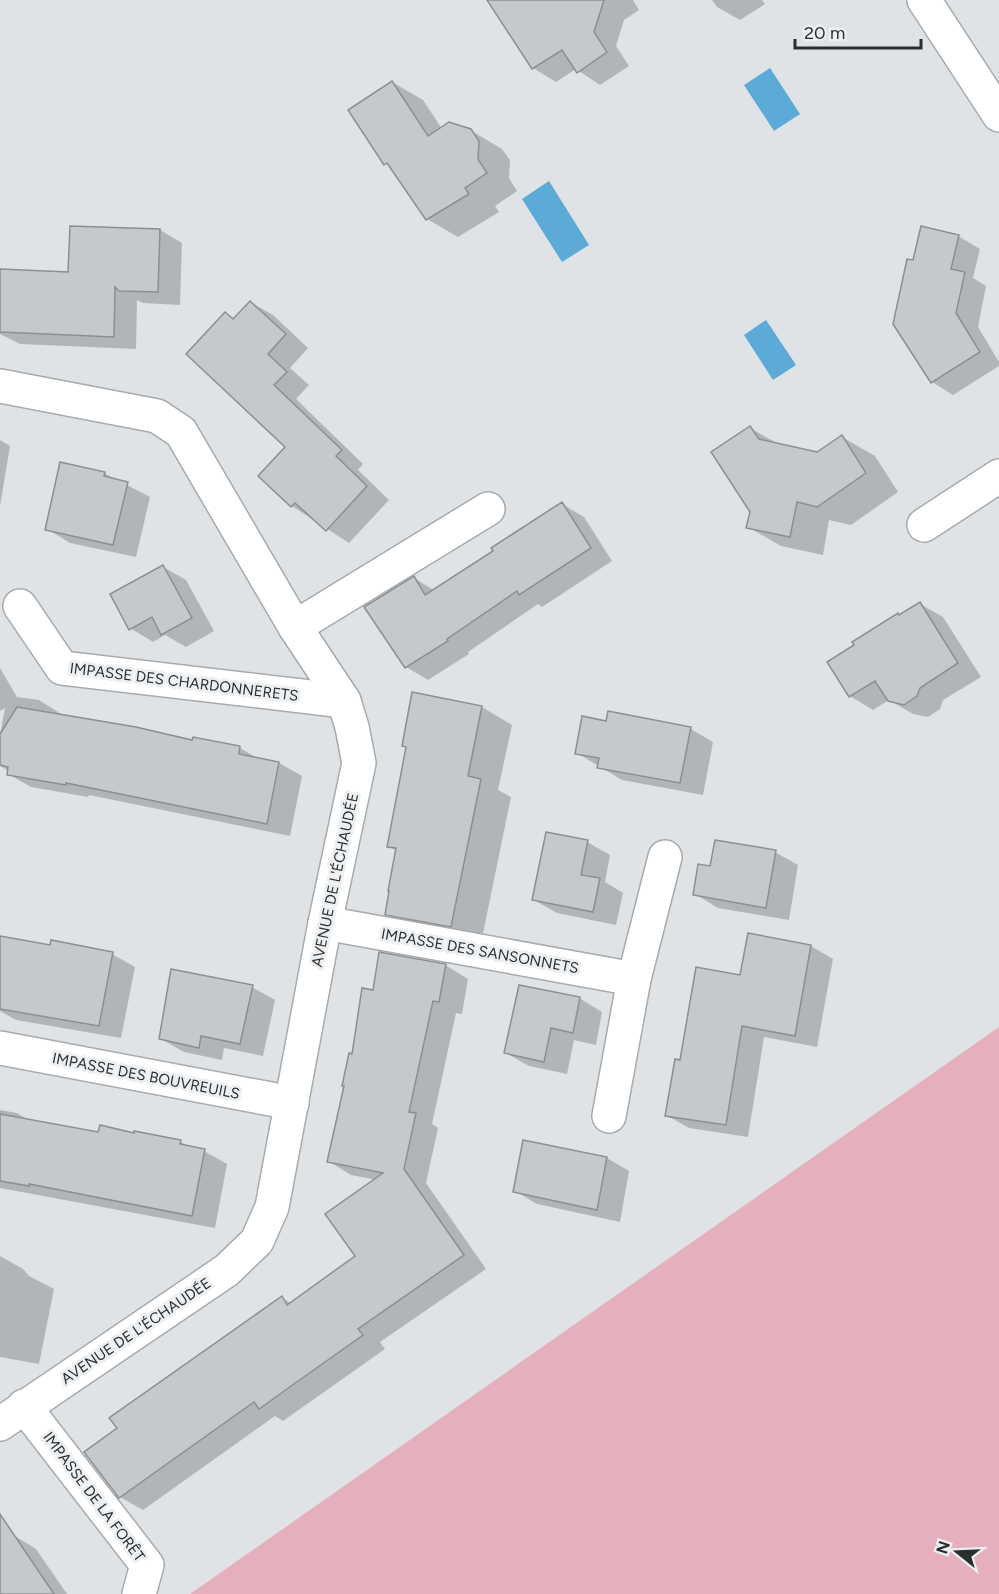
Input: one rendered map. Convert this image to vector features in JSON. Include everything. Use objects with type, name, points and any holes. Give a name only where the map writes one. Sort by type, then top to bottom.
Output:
[{"type":"street","points":[[924,0],[999,115]]},
{"type":"street","name":"AVENUE DE L'ÉCHAUDÉE","points":[[0,386],[157,416],[181,432],[295,627],[344,701],[359,763],[325,923],[272,1207],[257,1241],[227,1270],[12,1415]]},
{"type":"street","points":[[924,525],[999,476]]},
{"type":"street","points":[[295,627],[488,509]]},
{"type":"street","name":"IMPASSE DES CHARDONNERETS","points":[[20,606],[62,668],[344,701]]},
{"type":"street","points":[[609,1116],[634,980],[664,857]]},
{"type":"street","name":"IMPASSE DES SANSONNETS","points":[[325,923],[634,980]]},
{"type":"street","name":"IMPASSE DES BOUVREUILS","points":[[0,1048],[292,1103]]},
{"type":"street","name":"IMPASSE DE LA FORÊT","points":[[12,1415],[147,1565],[139,1594]]},
{"type":"shaded area","points":[[999,1027],[999,1594],[190,1594]]},
{"type":"water","points":[[770,68],[800,114],[774,131],[744,85]]},
{"type":"water","points":[[549,181],[589,245],[562,262],[522,199]]},
{"type":"water","points":[[766,320],[796,365],[773,380],[744,335]]},
{"type":"building","points":[[487,0],[604,0],[594,32],[607,52],[577,73],[562,50],[532,69]]},
{"type":"building","points":[[392,81],[428,136],[449,122],[471,129],[479,141],[478,159],[487,173],[465,188],[469,194],[426,220],[387,163],[384,165],[348,110]]},
{"type":"building","points":[[70,226],[160,229],[158,292],[119,291],[115,287],[114,337],[0,332],[0,269],[68,272]]},
{"type":"building","points":[[921,226],[959,235],[951,269],[965,272],[956,313],[980,352],[931,383],[893,324],[907,259],[913,260]]},
{"type":"building","points":[[250,301],[286,334],[268,354],[287,372],[274,385],[342,450],[336,456],[367,486],[326,531],[295,503],[291,507],[258,476],[285,447],[186,354],[225,312],[233,319]]},
{"type":"building","points":[[750,426],[759,439],[817,452],[842,435],[866,473],[817,507],[797,502],[790,537],[746,528],[750,512],[711,452]]},
{"type":"building","points":[[60,462],[105,472],[104,476],[128,482],[113,545],[45,530]]},
{"type":"building","points":[[562,502],[591,548],[519,595],[517,591],[447,639],[448,641],[405,668],[364,607],[414,576],[425,595],[493,551],[491,548]]},
{"type":"building","points":[[163,565],[192,618],[161,635],[152,617],[129,630],[110,594]]},
{"type":"building","points":[[920,602],[958,663],[920,688],[917,696],[904,705],[888,701],[875,681],[849,697],[827,662],[854,645],[852,642]]},
{"type":"building","points":[[412,692],[482,706],[468,776],[481,779],[451,927],[385,915],[396,848],[387,847],[406,747],[402,746]]},
{"type":"building","points":[[17,707],[136,727],[192,740],[193,737],[240,746],[239,754],[279,762],[267,824],[66,783],[66,785],[7,775],[8,767],[0,765],[0,734]]},
{"type":"building","points":[[608,711],[691,727],[680,783],[597,768],[599,758],[575,754],[582,716],[606,721]]},
{"type":"building","points":[[546,832],[588,840],[581,875],[600,878],[593,912],[532,900]]},
{"type":"building","points":[[715,840],[776,850],[766,908],[693,895],[698,864],[710,866]]},
{"type":"building","points":[[748,933],[811,945],[795,1036],[742,1026],[726,1125],[665,1116],[675,1059],[680,1060],[696,967],[740,975]]},
{"type":"building","points":[[0,936],[50,945],[51,940],[113,952],[99,1026],[0,1009]]},
{"type":"building","points":[[379,952],[446,964],[439,1002],[433,1001],[409,1112],[416,1113],[404,1169],[464,1255],[358,1329],[363,1335],[259,1409],[254,1402],[119,1498],[84,1452],[117,1428],[109,1418],[282,1296],[287,1305],[355,1256],[325,1214],[383,1173],[327,1162],[349,1053],[352,1054],[362,988],[373,990]]},
{"type":"building","points":[[171,969],[253,985],[240,1044],[201,1036],[199,1048],[159,1039]]},
{"type":"building","points":[[519,985],[580,997],[573,1033],[551,1028],[544,1062],[504,1053]]},
{"type":"building","points":[[0,1114],[98,1132],[100,1125],[181,1140],[180,1144],[205,1149],[192,1216],[29,1184],[29,1186],[0,1181]]},
{"type":"building","points":[[523,1140],[607,1157],[597,1210],[513,1192]]},
{"type":"building","points":[[0,1514],[54,1594],[0,1594]]}]
